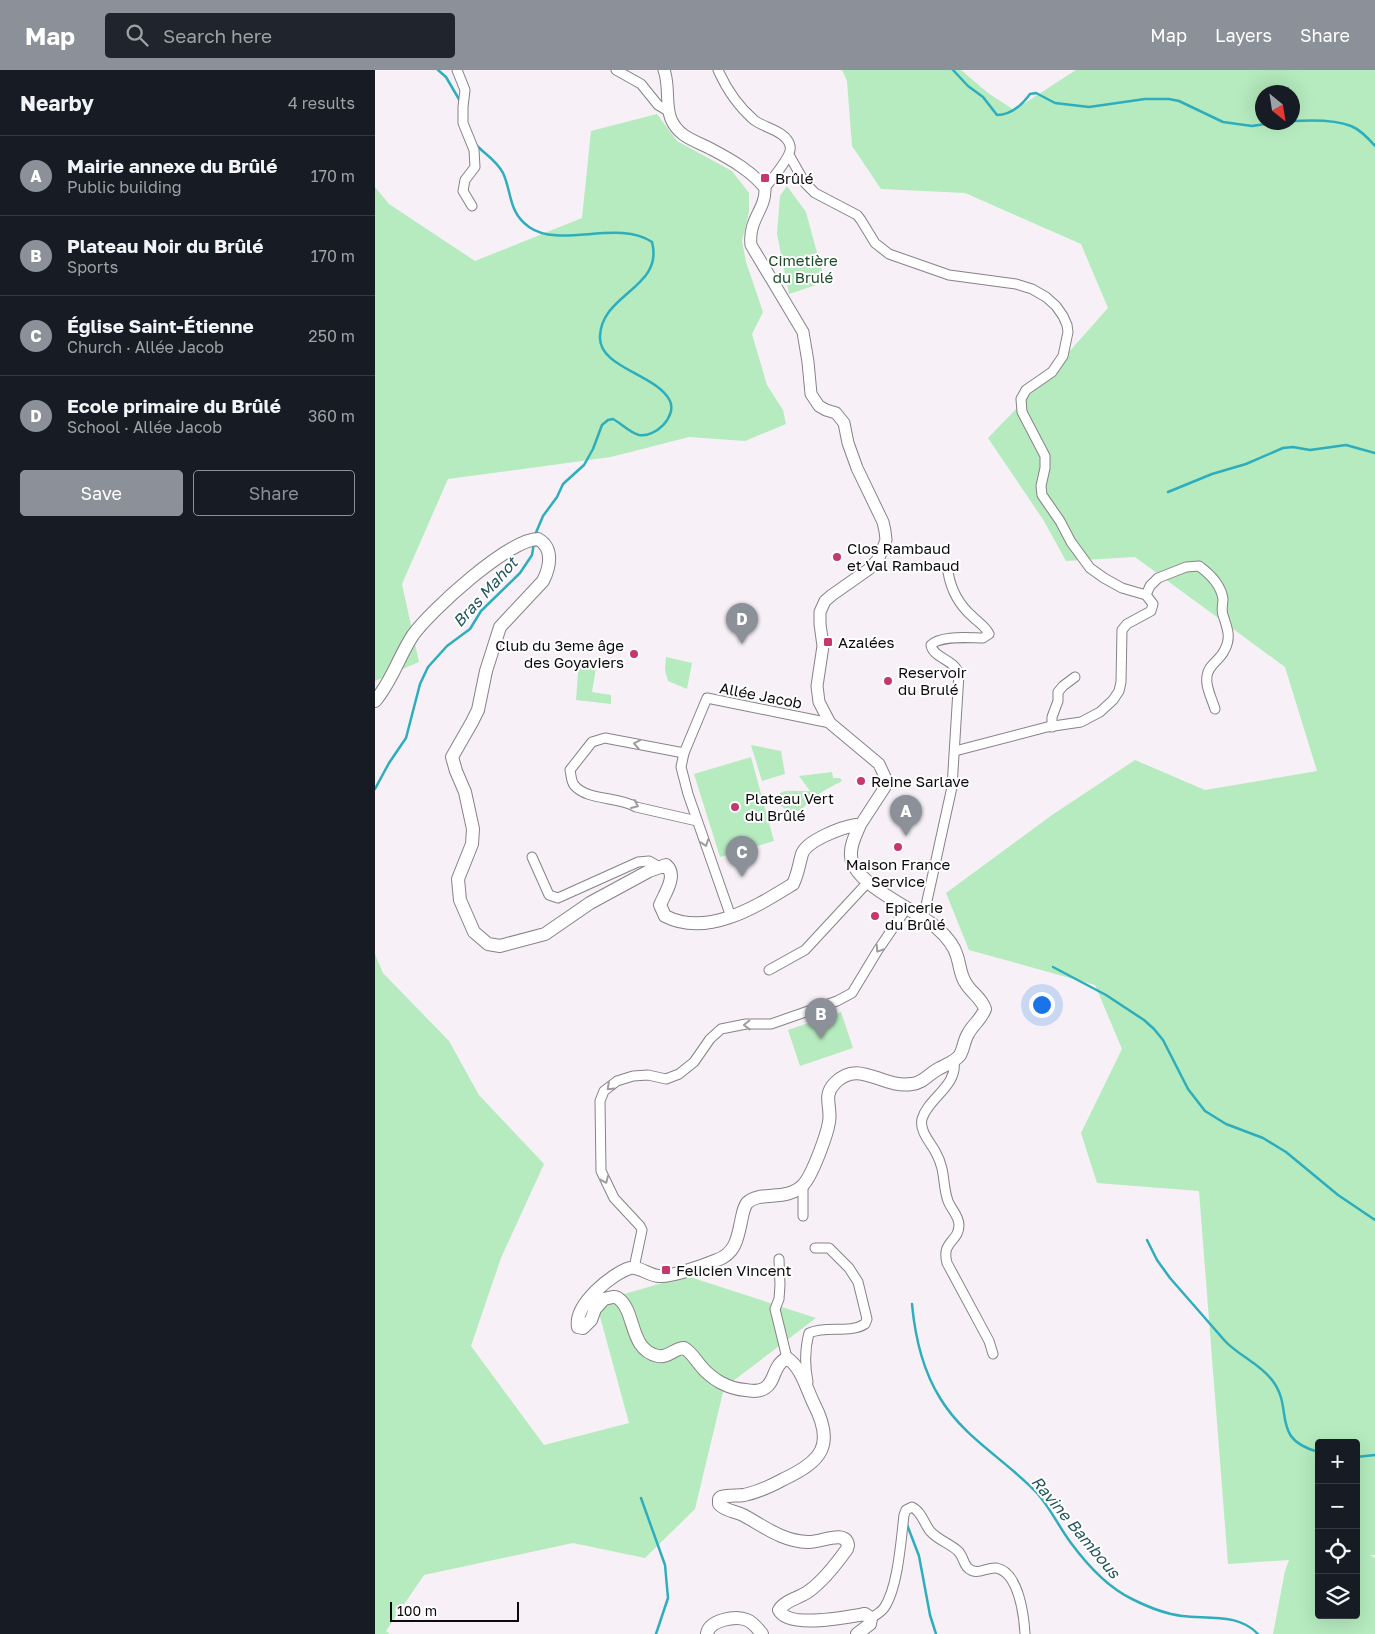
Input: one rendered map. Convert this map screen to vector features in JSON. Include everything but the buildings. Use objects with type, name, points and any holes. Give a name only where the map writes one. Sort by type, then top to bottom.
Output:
[{"type":"main road","points":[[375,701],[391,679],[413,636],[425,621],[472,577],[518,545],[532,539],[538,539],[546,546],[549,554],[547,572],[543,581],[501,627],[486,671],[478,710],[452,757],[465,792],[473,829],[472,844],[458,879],[460,900],[474,932],[488,944],[500,946],[545,934],[590,904],[659,866],[666,865],[669,867],[672,875],[660,905],[665,916],[688,925],[731,917],[793,884],[803,852],[812,842],[846,827],[856,825],[859,827],[853,840],[851,858],[858,873],[906,909],[937,927],[953,946],[963,980],[981,999],[985,1009],[982,1018],[968,1034],[959,1056],[954,1061],[934,1071],[921,1082],[901,1085],[850,1072],[829,1089],[827,1096],[830,1115],[828,1127],[809,1178],[803,1186],[792,1192],[782,1196],[761,1197],[747,1203],[737,1241],[728,1254],[715,1261],[668,1275],[659,1276],[629,1268],[606,1282],[592,1295],[577,1321],[578,1327],[582,1329],[588,1325],[595,1309],[604,1299],[614,1297],[619,1299],[629,1316],[638,1340],[649,1351],[655,1355],[664,1356],[684,1348],[710,1376],[720,1383],[741,1390],[758,1391],[764,1389],[769,1385],[780,1362],[787,1358],[793,1362],[819,1413],[823,1428],[824,1444],[819,1455],[813,1462],[794,1474],[766,1488],[743,1495],[721,1497],[718,1502],[723,1508],[742,1515],[769,1531],[799,1542],[816,1543],[838,1536],[847,1540],[849,1545],[847,1549],[819,1582],[808,1592],[782,1606],[779,1610],[781,1615],[787,1618],[820,1621],[865,1614],[871,1618],[870,1624],[857,1634]]},
{"type":"main road","points":[[707,1634],[709,1627],[713,1624],[737,1618],[754,1624],[762,1634]]},
{"type":"street","points":[[457,70],[465,90],[463,123],[474,150],[475,167],[465,180],[463,191],[471,206]]},
{"type":"street","points":[[616,70],[641,84],[658,105],[669,110]]},
{"type":"street","points":[[664,70],[668,85],[671,120],[677,129],[686,138],[710,148],[753,174],[765,188]]},
{"type":"street","points":[[718,70],[734,97],[754,120],[786,138],[791,146],[789,155],[765,188],[764,201],[752,225],[750,234],[751,245],[803,332],[811,394],[819,406],[836,413],[844,423],[848,443],[857,468],[883,522],[885,531],[886,540],[879,558],[857,579],[825,601],[820,612],[819,624],[823,646],[817,686],[819,702],[830,723],[879,764],[884,772],[885,787],[859,827]]},
{"type":"street","points":[[789,155],[805,183],[815,193],[857,215],[875,243],[889,254],[949,275],[1016,284],[1032,289],[1046,297],[1056,306],[1063,316],[1068,332],[1063,356],[1053,372],[1027,390],[1021,399],[1022,412],[1045,456],[1045,468],[1041,486],[1042,495],[1071,542],[1090,568],[1122,588],[1146,595],[1152,602],[1153,609],[1147,615],[1127,624],[1121,633],[1123,667],[1119,691],[1113,700],[1100,712],[1088,719],[955,750]]},
{"type":"street","points":[[1146,595],[1153,582],[1186,567],[1199,566],[1209,573],[1217,584],[1223,598],[1222,613],[1229,635],[1224,652],[1211,666],[1207,675],[1207,683],[1215,709]]},
{"type":"street","points":[[923,919],[948,809],[955,750],[959,674],[954,665],[933,650],[931,645],[941,640],[983,638],[989,634],[956,598],[950,584],[948,572]]},
{"type":"street","points":[[1052,727],[1052,717],[1058,701],[1058,692],[1075,677]]},
{"type":"street","name":"Allée Jacob","points":[[731,917],[697,821],[681,767],[684,753],[707,698],[830,723]]},
{"type":"street","points":[[684,753],[605,738],[592,742],[570,770],[573,783],[583,793],[627,802],[636,807],[697,821]]},
{"type":"street","points":[[532,857],[549,895],[558,898],[638,862],[649,861],[659,866]]},
{"type":"street","points":[[769,970],[805,950],[868,882]]},
{"type":"street","points":[[634,1268],[642,1230],[614,1198],[606,1185],[600,1166],[600,1101],[604,1092],[617,1080],[633,1076],[648,1075],[666,1079],[679,1074],[694,1062],[710,1039],[721,1029],[746,1024],[771,1024],[837,1001],[852,993],[906,909]]},
{"type":"street","points":[[954,1061],[953,1077],[926,1112],[922,1119],[921,1127],[942,1166],[948,1201],[958,1219],[957,1234],[946,1248],[944,1254],[989,1341],[993,1354]]},
{"type":"street","points":[[803,1186],[803,1216]]},
{"type":"street","points":[[810,1396],[806,1373],[809,1333],[821,1329],[853,1329],[865,1324],[867,1319],[858,1282],[849,1268],[829,1248],[815,1248]]},
{"type":"street","points":[[779,1259],[779,1299],[775,1309],[787,1358]]},
{"type":"street","points":[[871,1618],[879,1614],[888,1599],[896,1572],[904,1515],[906,1510],[912,1507],[918,1512],[937,1538],[957,1550],[968,1568],[972,1571],[997,1568],[1004,1572],[1014,1584],[1019,1595],[1025,1618],[1025,1634]]},
{"type":"green space","points":[[842,70],[961,70],[988,93],[1014,110],[1076,70],[1375,70],[1375,1555],[1370,1555],[1375,1558],[1375,1634],[1273,1634],[1285,1571],[1289,1560],[1228,1564],[1199,1191],[1097,1183],[1081,1133],[1122,1049],[1095,985],[969,950],[946,893],[1052,815],[1135,760],[1205,790],[1317,771],[1285,667],[1135,557],[1066,561],[1044,521],[988,438],[1044,380],[1108,308],[1081,244],[965,193],[881,189],[852,146],[847,81]]},
{"type":"green space","points":[[657,114],[677,141],[732,171],[749,193],[749,212],[742,241],[746,262],[763,312],[752,334],[767,385],[783,410],[786,424],[745,441],[689,437],[611,457],[448,479],[402,584],[419,662],[375,681],[375,187],[389,204],[475,261],[582,218],[591,131]]},
{"type":"green space","name":"Cimetière du Brulé","points":[[787,186],[806,212],[825,282],[789,294],[777,234],[780,196]]},
{"type":"green space","points":[[666,657],[692,663],[687,689],[668,681],[665,670]]},
{"type":"green space","points":[[579,661],[597,662],[592,692],[611,695],[611,704],[576,700]]},
{"type":"green space","points":[[751,745],[781,751],[785,774],[762,781]]},
{"type":"green space","name":"Plateau Vert du Brûlé","points":[[751,757],[774,841],[720,857],[694,774]]},
{"type":"green space","points":[[832,772],[833,778],[840,778],[842,781],[820,793],[801,809],[793,812],[788,811],[778,802],[780,793],[810,791],[799,776]]},
{"type":"green space","points":[[375,954],[383,973],[449,1041],[479,1095],[544,1164],[501,1258],[471,1346],[544,1445],[629,1423],[596,1302],[687,1276],[816,1318],[724,1388],[695,1509],[645,1558],[573,1543],[424,1575],[386,1631],[390,1634],[375,1634]]},
{"type":"green space","points":[[841,1012],[853,1048],[800,1066],[788,1030]]},
{"type":"waterway","name":"Bras Mahot","points":[[438,70],[446,77],[460,101]]},
{"type":"waterway","points":[[953,70],[968,86],[983,97],[997,115],[1011,111],[1020,105],[1030,94],[1036,93],[1055,103],[1089,107],[1145,99],[1169,99],[1179,101],[1223,122],[1255,126]]},
{"type":"waterway","points":[[1300,120],[1337,122],[1351,126],[1375,146]]},
{"type":"waterway","name":"Bras Mahot","points":[[476,145],[494,161],[503,173],[511,202],[517,215],[529,227],[542,233],[557,235],[623,233],[638,236],[652,242],[653,257],[649,270],[641,281],[620,299],[611,310],[603,322],[600,336],[602,347],[608,356],[663,392],[670,401],[670,413],[667,420],[658,430],[645,435],[632,432],[613,419],[608,420],[602,425],[593,449],[584,465],[563,484],[557,497],[543,516],[535,535]]},
{"type":"waterway","points":[[1168,492],[1212,474],[1246,464],[1283,448],[1293,447],[1310,450],[1346,445],[1375,453]]},
{"type":"waterway","name":"Bras Mahot","points":[[375,789],[389,763],[406,738],[420,684],[428,667],[447,646],[470,629],[481,611],[520,573],[532,555],[534,543]]},
{"type":"waterway","points":[[1053,967],[1106,995],[1144,1020],[1154,1029],[1163,1040],[1188,1089],[1205,1111],[1226,1124],[1263,1138],[1286,1152],[1338,1195],[1375,1220]]},
{"type":"waterway","points":[[1147,1240],[1157,1260],[1170,1278],[1225,1341],[1272,1380],[1279,1391],[1288,1431],[1294,1439],[1315,1450]]},
{"type":"waterway","name":"Ravine Bambous","points":[[912,1304],[920,1352],[928,1376],[940,1398],[973,1437],[1037,1493],[1047,1505],[1071,1543],[1099,1575],[1123,1594],[1157,1610],[1182,1616],[1232,1620],[1250,1627],[1258,1634]]},
{"type":"waterway","points":[[1360,1457],[1375,1455]]},
{"type":"waterway","points":[[641,1498],[665,1565],[668,1598],[656,1634]]},
{"type":"waterway","points":[[906,1522],[919,1556],[930,1615],[936,1634]]},
{"type":"place","name":"Brûlé","points":[[765,178]]},
{"type":"place","name":"Clos Rambaud et Val Rambaud","points":[[837,557]]},
{"type":"place","name":"Azalées","points":[[828,642]]},
{"type":"place","name":"Ecole primaire du Brûlé","points":[[742,644]]},
{"type":"place","name":"Club du 3eme âge des Goyaviers","points":[[634,654]]},
{"type":"place","name":"Reservoir du Brulé","points":[[888,681]]},
{"type":"place","name":"Reine Sarlave","points":[[861,781]]},
{"type":"place","name":"Plateau Vert du Brûlé","points":[[735,807]]},
{"type":"place","name":"Mairie annexe du Brûlé","points":[[906,836]]},
{"type":"place","name":"Maison France Service","points":[[898,847]]},
{"type":"place","name":"Église Saint-Étienne","points":[[742,877]]},
{"type":"place","name":"Epicerie du Brûlé","points":[[875,916]]},
{"type":"place","name":"Plateau Noir du Brûlé","points":[[821,1039]]},
{"type":"place","name":"Felicien Vincent","points":[[666,1270]]}]
